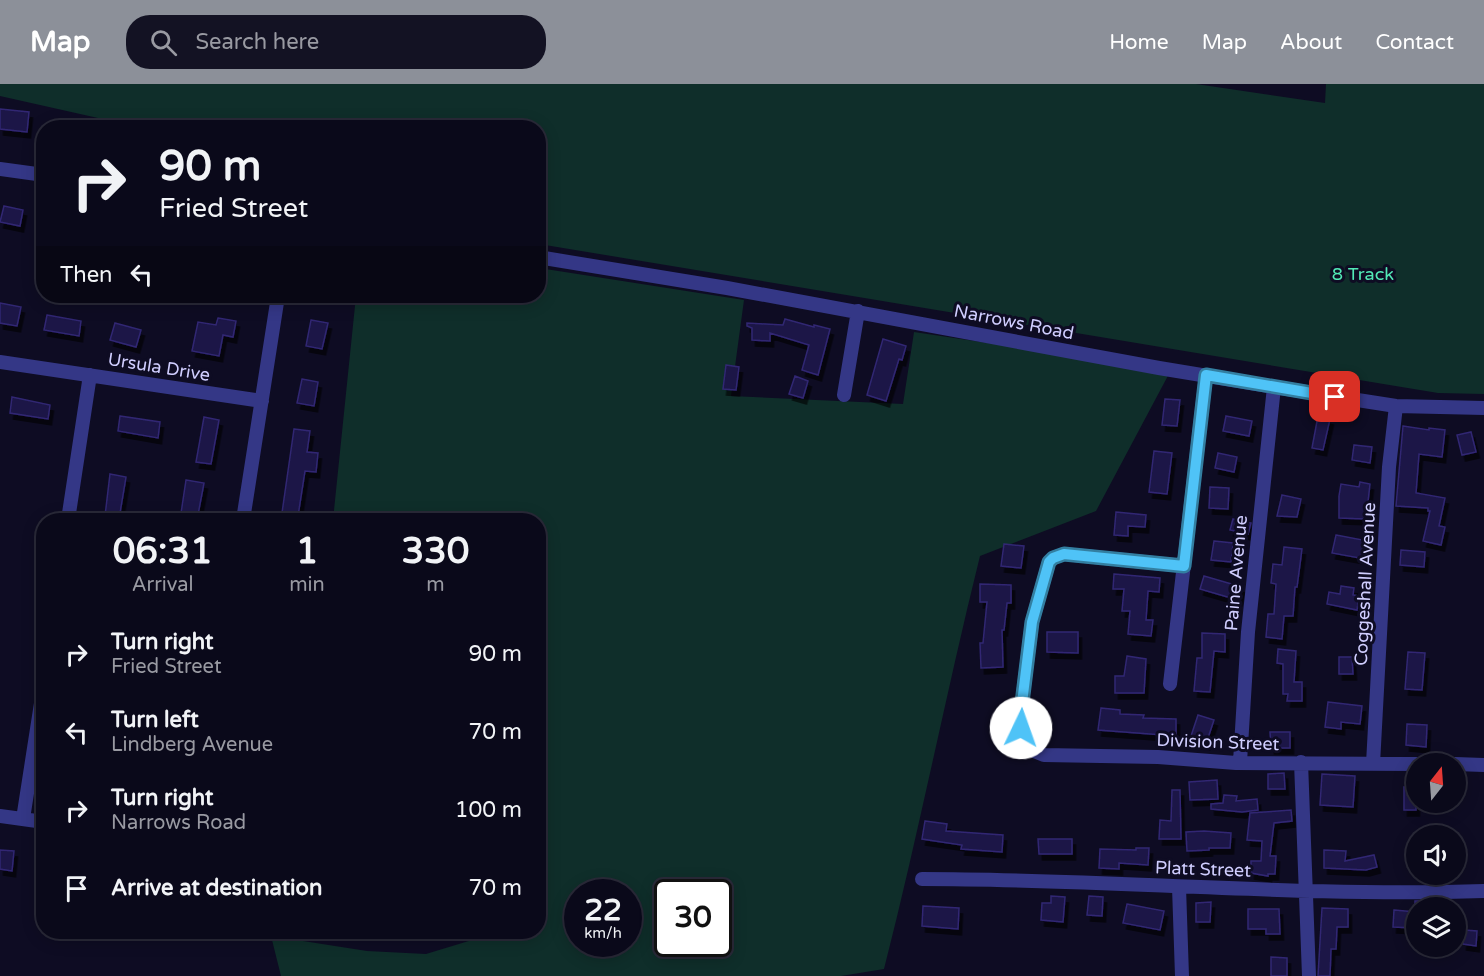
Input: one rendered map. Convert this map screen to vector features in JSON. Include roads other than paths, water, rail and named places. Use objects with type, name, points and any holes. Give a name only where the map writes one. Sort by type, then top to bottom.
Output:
[{"type":"street","points":[[0,169],[36,174]]},
{"type":"street","name":"Narrows Road","points":[[546,258],[858,311],[1274,387],[1396,406],[1484,408]]},
{"type":"street","points":[[244,513],[277,303]]},
{"type":"street","points":[[844,395],[858,311]]},
{"type":"street","points":[[0,362],[90,375]]},
{"type":"street","name":"Ursula Drive","points":[[69,513],[90,375],[262,401]]},
{"type":"street","points":[[1170,684],[1206,375]]},
{"type":"street","name":"Paine Avenue","points":[[1240,762],[1248,632],[1274,387]]},
{"type":"street","name":"Coggeshall Avenue","points":[[1373,764],[1389,466],[1396,406]]},
{"type":"street","name":"Division Street","points":[[1184,566],[1064,554],[1049,562],[1032,622],[1021,711],[1021,728],[1029,749],[1044,755],[1240,762],[1406,764]]},
{"type":"street","points":[[24,819],[36,738]]},
{"type":"street","points":[[1301,762],[1309,976]]},
{"type":"street","points":[[1466,764],[1484,765]]},
{"type":"street","points":[[0,816],[36,821]]},
{"type":"street","name":"Platt Street","points":[[922,879],[1000,879],[1348,892],[1484,891]]},
{"type":"street","points":[[1179,887],[1182,976]]},
{"type":"park label","name":"8 Track","points":[[1363,274]]}]
